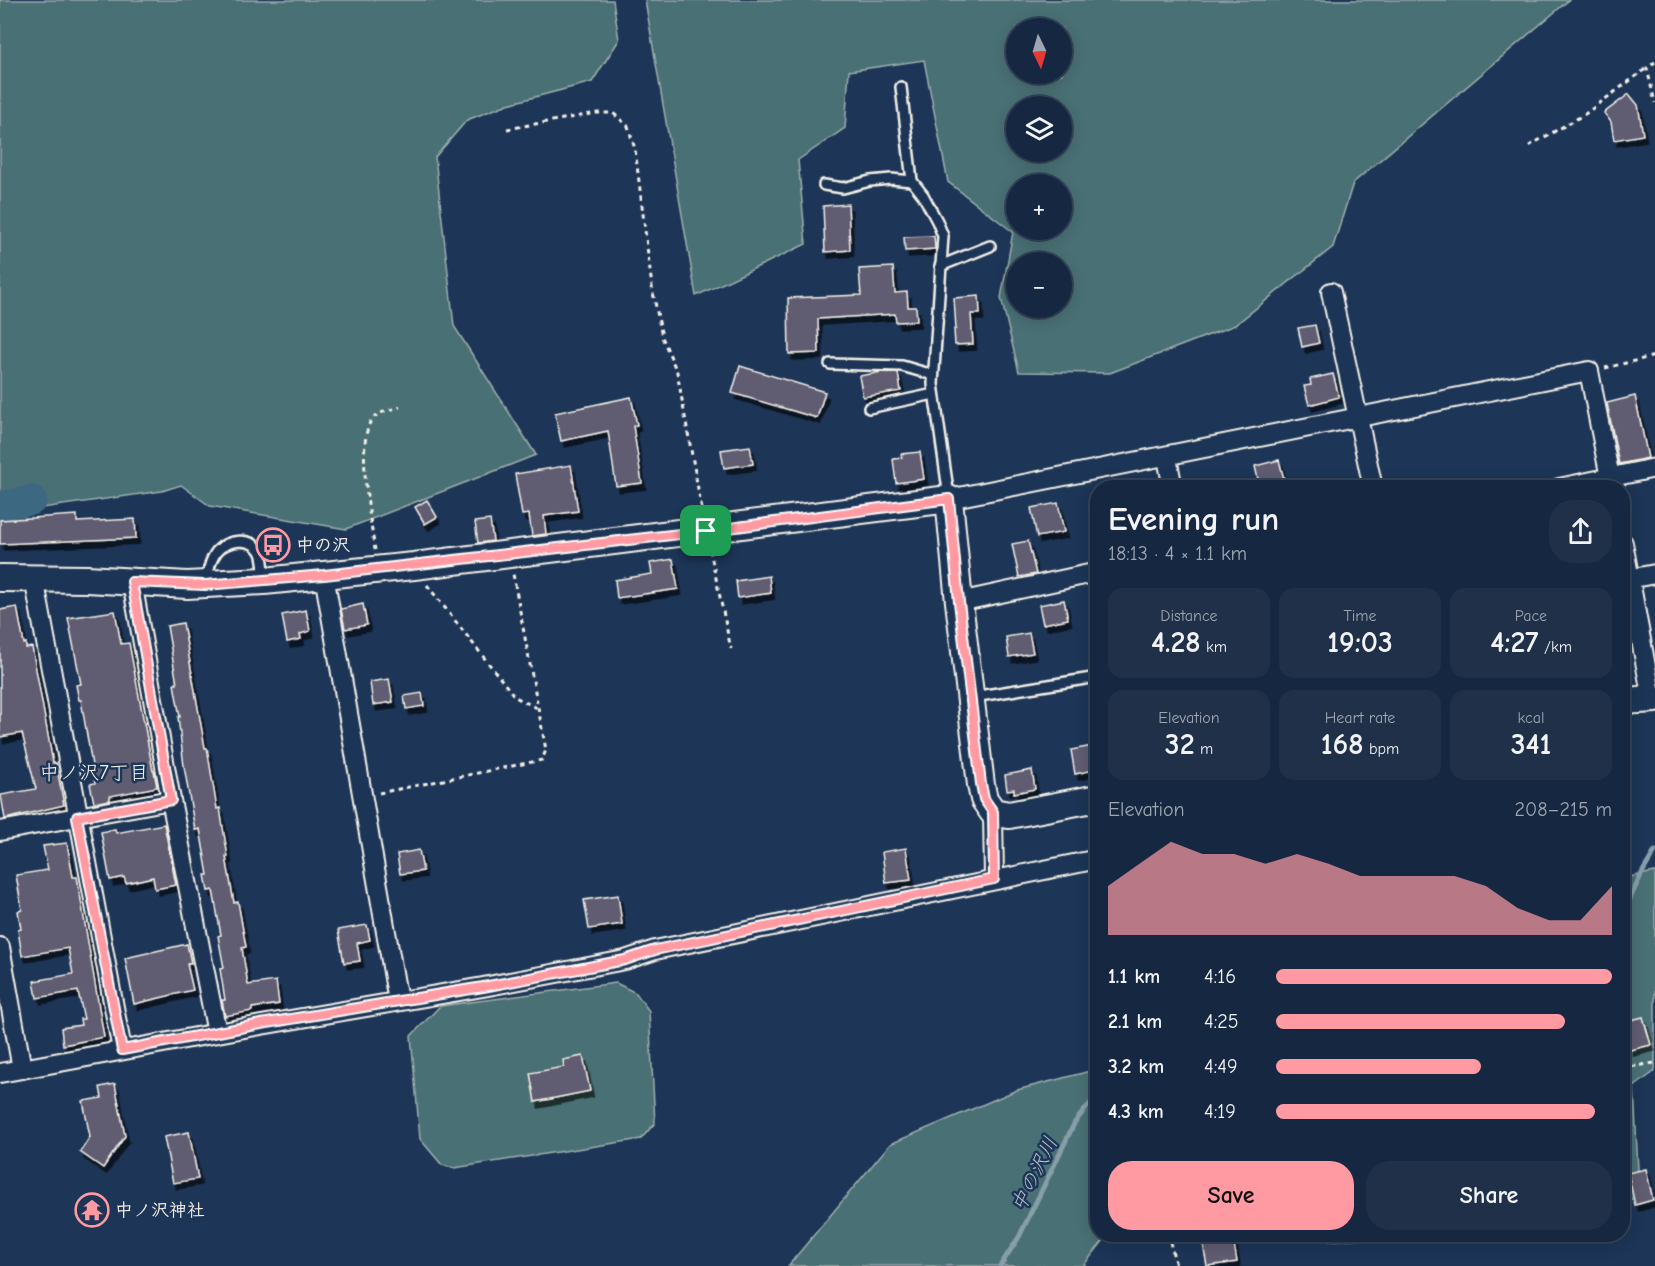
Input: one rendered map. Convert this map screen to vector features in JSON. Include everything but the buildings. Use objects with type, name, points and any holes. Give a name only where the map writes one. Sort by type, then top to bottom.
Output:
[{"type":"street","points":[[1331,292],[1371,480]]},
{"type":"street","points":[[0,578],[87,579],[205,585],[414,566],[706,531],[949,499],[1167,458],[1589,371],[1611,480]]},
{"type":"street","points":[[1167,458],[1171,480]]},
{"type":"street","points":[[1617,480],[1655,468]]},
{"type":"street","points":[[949,499],[981,784],[984,799],[993,812],[994,879]]},
{"type":"street","points":[[959,602],[1090,574]]},
{"type":"street","points":[[1630,579],[1655,574]]},
{"type":"street","points":[[324,575],[398,1001]]},
{"type":"street","points":[[34,578],[122,1050]]},
{"type":"street","points":[[132,582],[216,1033]]},
{"type":"street","points":[[1630,593],[1654,699],[1630,701]]},
{"type":"street","points":[[0,831],[171,800]]},
{"type":"street","points":[[993,812],[1009,815],[1090,800]]},
{"type":"street","points":[[0,1073],[625,960],[655,950],[1090,861]]},
{"type":"street","points":[[0,947],[22,1069]]},
{"type":"lane","points":[[901,87],[912,182],[923,195],[943,236],[933,375],[949,499]]},
{"type":"lane","points":[[824,185],[843,188],[870,181],[912,182]]},
{"type":"lane","points":[[940,266],[990,246]]},
{"type":"lane","points":[[830,364],[902,366],[933,375]]},
{"type":"lane","points":[[868,408],[934,394]]},
{"type":"lane","points":[[205,585],[210,562],[218,550],[227,543],[241,541],[252,543],[260,551],[264,580]]},
{"type":"lane","points":[[970,697],[1090,678]]},
{"type":"path","points":[[1529,146],[1586,114],[1655,62]]},
{"type":"path","points":[[1647,68],[1655,103]]},
{"type":"path","points":[[507,129],[597,113],[614,113],[628,126],[634,148],[652,287],[662,337],[677,372],[706,531],[731,649]]},
{"type":"path","points":[[1589,371],[1655,356]]},
{"type":"path","points":[[377,569],[365,479],[366,431],[375,417],[400,406]]},
{"type":"path","points":[[361,796],[542,760],[546,750],[509,554]]},
{"type":"path","points":[[414,566],[515,697],[539,709]]},
{"type":"path","points":[[1630,1067],[1655,1063]]},
{"type":"path","points":[[1170,1242],[1176,1266]]},
{"type":"green space","points":[[0,0],[613,0],[619,40],[592,82],[508,104],[467,120],[435,157],[454,326],[536,455],[346,529],[210,506],[181,485],[162,491],[0,514]]},
{"type":"green space","points":[[645,0],[1569,0],[1353,183],[1333,247],[1235,325],[1110,373],[1019,372],[1001,298],[1006,270],[1006,318],[1072,318],[1072,252],[1009,252],[1012,240],[1072,240],[1072,174],[1006,174],[1006,227],[948,182],[924,60],[849,71],[845,128],[798,160],[806,244],[696,296]]},
{"type":"green space","points":[[1655,872],[1655,1071],[1634,1087],[1639,1191],[1630,1202],[1630,877]]},
{"type":"green space","points":[[616,983],[636,993],[649,1011],[655,1123],[641,1139],[454,1168],[442,1165],[420,1139],[411,1036],[440,1006]]},
{"type":"green space","points":[[1090,1071],[1090,1242],[1102,1242],[1083,1266],[788,1266],[890,1144],[1017,1090]]},
{"type":"waterway","points":[[0,507],[32,500]]},
{"type":"waterway","name":"中の沢川","points":[[1630,899],[1655,851]]},
{"type":"waterway","name":"中の沢川","points":[[1000,1266],[1019,1237],[1075,1122],[1090,1104]]},
{"type":"place","name":"中の沢","points":[[273,545]]},
{"type":"place","name":"中ノ沢神社","points":[[92,1210]]},
{"type":"district","name":"中ノ沢7丁目","points":[[94,772]]},
{"type":"route","points":[[949,499],[981,784],[984,799],[993,812],[994,879],[655,950],[625,960],[122,1050],[77,817],[171,800],[132,582],[205,585],[264,580],[414,566],[706,531],[949,499]]}]
